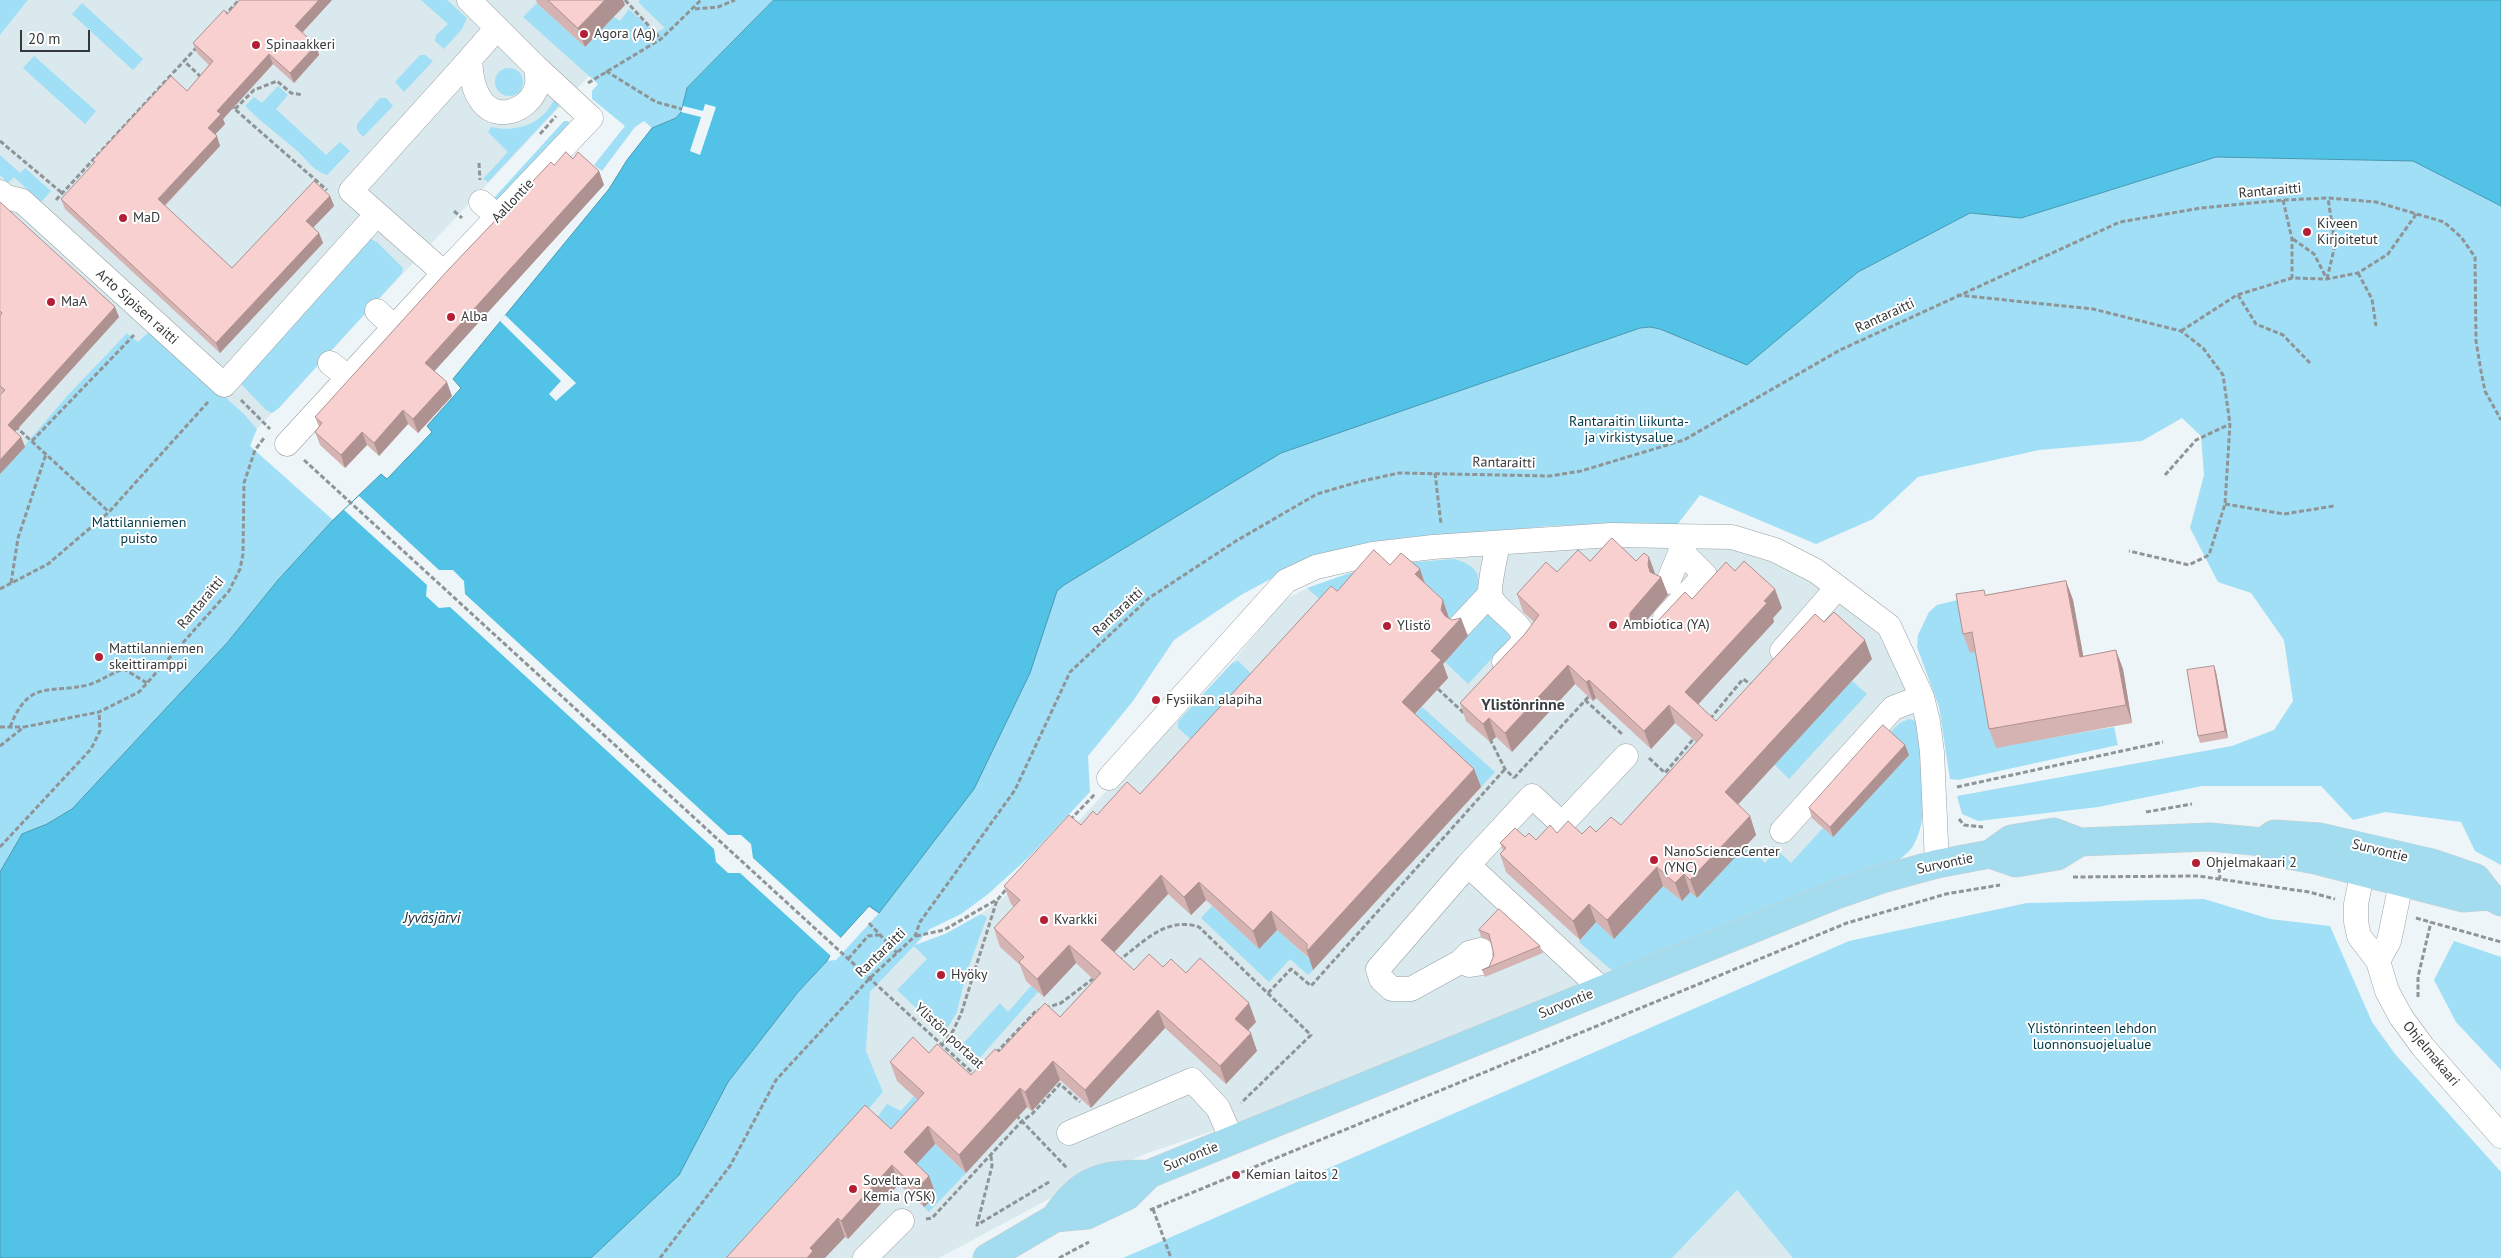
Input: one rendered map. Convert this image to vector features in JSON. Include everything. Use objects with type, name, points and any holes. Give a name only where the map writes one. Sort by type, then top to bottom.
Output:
[{"type":"main road","name":"Survontie","points":[[986,1258],[1055,1218],[1073,1193],[1096,1181],[1116,1174],[1149,1174],[1227,1129],[1598,991],[1836,895],[1882,879],[1937,864],[1990,854],[2012,839],[2054,832],[2080,842],[2210,837],[2263,842],[2272,852],[2365,860],[2404,870],[2463,898],[2495,899]]},
{"type":"street","points":[[469,0],[536,67],[536,90],[525,105],[507,113],[492,110],[484,105],[475,90],[470,59]]},
{"type":"street","points":[[444,272],[351,191],[497,28]]},
{"type":"street","name":"Aallontie","points":[[279,436],[349,378],[444,272],[490,210],[591,118],[536,67]]},
{"type":"street","name":"Arto Sipisen raitti","points":[[0,192],[6,197],[22,201],[224,385]]},
{"type":"street","points":[[224,385],[378,214]]},
{"type":"street","points":[[377,311],[394,327]]},
{"type":"street","points":[[330,363],[349,378]]},
{"type":"street","points":[[1110,778],[1286,581],[1325,565],[1373,554],[1611,534],[1679,543],[1732,536],[1776,550],[1816,571],[1836,588],[1889,626],[1922,696],[1932,752],[1937,864]]},
{"type":"street","points":[[1461,625],[1490,594],[1498,543]]},
{"type":"street","points":[[1668,582],[1679,543]]},
{"type":"street","points":[[1650,635],[1705,575],[1679,543]]},
{"type":"street","points":[[1755,682],[1836,588]]},
{"type":"street","points":[[1489,678],[1521,644],[1523,637],[1520,630],[1497,607],[1490,594]]},
{"type":"street","points":[[1782,831],[1893,708],[1922,696]]},
{"type":"street","points":[[1474,958],[1411,989],[1392,989],[1381,979],[1378,970],[1468,865],[1532,796],[1562,824],[1633,750]]},
{"type":"street","name":"Ohjelmakaari","points":[[2365,860],[2356,904],[2356,922],[2359,936],[2378,961],[2387,991],[2401,1017],[2423,1047],[2501,1136]]},
{"type":"street","points":[[1468,865],[1594,982],[1598,991]]},
{"type":"street","points":[[2378,961],[2389,942],[2404,870]]},
{"type":"street","points":[[1069,1133],[1192,1080],[1218,1108],[1227,1129]]},
{"type":"street","points":[[864,1258],[902,1221]]},
{"type":"path","points":[[223,18],[239,0]]},
{"type":"path","points":[[625,0],[661,38]]},
{"type":"path","points":[[682,109],[656,102],[606,71],[661,38],[694,9],[701,0]]},
{"type":"path","points":[[694,9],[718,7],[735,0]]},
{"type":"path","points":[[40,219],[204,39]]},
{"type":"path","points":[[184,61],[203,79]]},
{"type":"path","points":[[235,109],[254,90],[277,81],[291,93],[303,95]]},
{"type":"path","points":[[229,103],[331,193]]},
{"type":"path","points":[[0,141],[62,193]]},
{"type":"path","points":[[2327,279],[2335,245],[2328,198]]},
{"type":"path","name":"Rantaraitti","points":[[660,1258],[730,1166],[776,1080],[870,978],[915,936],[920,922],[1015,790],[1070,672],[1148,598],[1236,541],[1318,494],[1358,482],[1399,473],[1550,476],[1582,471],[1684,440],[1840,350],[1956,295],[2120,222],[2201,208],[2283,200],[2328,198],[2376,202],[2444,222],[2461,237],[2475,256],[2476,341],[2486,391],[2501,420]]},
{"type":"path","points":[[2283,200],[2292,239],[2292,278]]},
{"type":"path","points":[[454,211],[464,220]]},
{"type":"path","points":[[2181,331],[2238,295],[2292,278],[2327,279],[2358,273],[2388,254],[2417,213]]},
{"type":"path","points":[[2292,239],[2314,254],[2327,279]]},
{"type":"path","points":[[2358,273],[2372,299],[2376,326]]},
{"type":"path","points":[[1956,295],[2093,309],[2181,331],[2203,348],[2223,375],[2230,424],[2225,504],[2209,555],[2189,564],[2129,551]]},
{"type":"path","points":[[2238,295],[2256,324],[2284,335],[2310,363]]},
{"type":"path","points":[[32,441],[150,318]]},
{"type":"path","points":[[0,589],[48,564],[109,512],[224,385],[279,436]]},
{"type":"path","points":[[13,423],[109,512]]},
{"type":"path","points":[[2165,475],[2196,440],[2230,424]]},
{"type":"path","name":"Rantaraitti","points":[[0,746],[24,727],[99,712],[139,692],[229,591],[240,569],[243,554],[244,483],[255,450],[279,436]]},
{"type":"path","points":[[11,583],[18,538],[46,454]]},
{"type":"path","points":[[1435,473],[1444,547]]},
{"type":"path","name":"Ylistön portaat","points":[[341,493],[981,1082]]},
{"type":"path","points":[[2225,504],[2284,514],[2334,506]]},
{"type":"path","points":[[10,727],[22,703],[30,696],[46,690],[88,685],[124,669],[147,682]]},
{"type":"path","points":[[1705,725],[1743,679],[1752,686],[1755,682]]},
{"type":"path","points":[[1438,689],[1467,715]]},
{"type":"path","points":[[1514,778],[1592,694]]},
{"type":"path","points":[[1586,700],[1633,750],[1665,773],[1699,732]]},
{"type":"path","points":[[0,847],[91,750],[100,731],[99,712]]},
{"type":"path","points":[[0,727],[24,727]]},
{"type":"path","points":[[1488,734],[1505,769],[1532,796]]},
{"type":"path","points":[[1949,789],[2163,742]]},
{"type":"path","points":[[1268,993],[1291,969],[1311,986],[1505,769]]},
{"type":"path","points":[[1063,828],[1110,778]]},
{"type":"path","points":[[2206,859],[2212,861],[2219,868],[2220,879]]},
{"type":"path","points":[[2069,877],[2198,876],[2309,892],[2356,904]]},
{"type":"path","points":[[915,936],[944,930],[998,899],[1011,884]]},
{"type":"path","points":[[1145,1213],[1847,923],[1946,894],[2007,884]]},
{"type":"path","points":[[942,1045],[953,1031],[961,1014],[998,899]]},
{"type":"path","points":[[2395,913],[2501,942]]},
{"type":"path","points":[[2418,1002],[2418,977],[2431,922]]},
{"type":"path","points":[[869,923],[897,953]]},
{"type":"path","points":[[1111,966],[1158,930],[1174,925],[1188,924],[1199,927],[1311,1035],[1227,1129]]},
{"type":"path","points":[[848,959],[868,936],[879,935]]},
{"type":"path","points":[[995,1054],[1036,1011],[1061,1003],[1098,975]]},
{"type":"path","points":[[975,1076],[982,1069]]},
{"type":"path","points":[[932,1218],[1022,1121],[1032,1114],[1060,1084],[1084,1106]]},
{"type":"path","points":[[1011,1111],[1067,1168],[1062,1172]]},
{"type":"path","points":[[991,1155],[992,1166],[977,1224],[1058,1177]]},
{"type":"path","points":[[1152,1209],[1172,1258]]},
{"type":"path","points":[[1059,1258],[1090,1241]]},
{"type":"shaded area","points":[[28,0],[691,0],[665,28],[599,67],[589,76],[257,429],[245,415],[150,330],[138,343],[127,333],[67,396],[0,474],[0,35]]},
{"type":"shaded area","points":[[1615,545],[1732,549],[1775,561],[1816,584],[1879,635],[1901,668],[1922,730],[1921,825],[1914,846],[1898,861],[1263,1114],[1148,1153],[1090,1177],[939,1258],[739,1258],[790,1202],[883,1092],[866,1051],[870,992],[914,946],[945,934],[981,914],[1016,888],[1114,783],[1178,721],[1232,663],[1284,600],[1307,588],[1350,573],[1392,564],[1560,548]]},
{"type":"shaded area","points":[[1737,1190],[1793,1258],[1672,1258]]},
{"type":"green space","points":[[0,0],[28,0],[0,35]]},
{"type":"green space","points":[[421,0],[447,0],[467,18],[462,29],[444,49],[435,41],[436,35],[448,24]]},
{"type":"green space","points":[[640,0],[774,0],[687,88],[681,112],[676,118],[652,128],[644,121],[635,127],[602,171],[594,165],[625,126],[592,99],[592,91],[598,84],[523,17],[537,3],[585,47],[614,17],[620,21],[629,9],[655,33],[665,28],[638,2]]},
{"type":"green space","points":[[82,3],[143,59],[133,70],[72,14]]},
{"type":"green space","name":"Rantaraitin liikunta- ja virkistysalue","points":[[2501,12],[2501,865],[2475,851],[2461,822],[2385,812],[2353,820],[2321,786],[2202,786],[2098,807],[1978,821],[1962,814],[1957,796],[2232,746],[2274,730],[2293,701],[2284,640],[2251,593],[2218,582],[2190,528],[2204,475],[2201,436],[2182,418],[2142,441],[2039,450],[1918,477],[1873,519],[1816,544],[1700,495],[1677,525],[1641,523],[1549,526],[1460,535],[1409,537],[1342,552],[1278,575],[1241,595],[1174,640],[1133,701],[1088,756],[1090,792],[1029,857],[987,895],[961,914],[930,929],[915,945],[945,934],[981,914],[987,917],[966,974],[957,1012],[944,1034],[897,990],[927,959],[914,946],[870,992],[866,1051],[883,1092],[790,1202],[739,1258],[547,1258],[707,1061],[798,992],[827,961],[836,960],[879,913],[1024,536]]},
{"type":"green space","points":[[420,55],[425,55],[433,61],[404,92],[395,82]]},
{"type":"green space","points":[[34,56],[96,111],[85,124],[23,68]]},
{"type":"green space","points":[[509,68],[519,72],[523,82],[519,92],[509,96],[499,92],[495,82],[499,72]]},
{"type":"green space","points":[[278,86],[288,95],[276,109],[326,155],[340,142],[350,151],[327,175],[314,167],[245,106],[254,97],[262,103]]},
{"type":"green space","points":[[380,98],[386,98],[393,106],[363,137],[357,130],[357,124]]},
{"type":"green space","points":[[554,99],[559,104],[557,108],[488,182],[483,179],[508,152],[488,132],[491,127],[510,129],[528,125],[543,115]]},
{"type":"green space","points":[[564,121],[568,121],[570,125],[502,202],[493,199]]},
{"type":"green space","points":[[0,155],[20,173],[25,168],[51,191],[41,202],[14,177],[8,183],[0,175]]},
{"type":"green space","points":[[371,239],[377,242],[403,268],[402,273],[279,408],[272,413],[266,410],[242,385],[242,378],[365,241]]},
{"type":"green space","name":"Mattilanniemen puisto","points":[[151,330],[245,415],[257,429],[250,446],[333,520],[278,580],[227,643],[72,809],[47,824],[22,834],[0,872],[0,474],[67,396],[127,333],[138,342]]},
{"type":"green space","points":[[1454,559],[1467,564],[1475,571],[1479,579],[1478,587],[1469,605],[1454,622],[1422,593],[1325,604],[1307,588],[1350,573],[1392,564]]},
{"type":"green space","points":[[1970,597],[1996,747],[2114,727],[2118,745],[1958,780],[1950,779],[1939,707],[1917,647],[1918,635],[1929,612],[1937,605]]},
{"type":"green space","points":[[1483,613],[1492,616],[1500,622],[1507,630],[1510,639],[1468,684],[1445,662],[1468,636],[1465,633]]},
{"type":"green space","points":[[1238,661],[1259,681],[1194,742],[1178,728],[1178,721],[1232,663]]},
{"type":"green space","points":[[1852,681],[1867,694],[1789,779],[1774,764]]},
{"type":"green space","points":[[1422,707],[1495,772],[1481,787],[1408,721]]},
{"type":"green space","points":[[1909,719],[1919,722],[1924,784],[1923,816],[1920,831],[1914,844],[1898,861],[1614,972],[1579,942],[1596,922],[1614,938],[1663,886],[1682,901],[1690,892],[1697,898],[1741,838],[1765,863],[1775,852],[1771,848],[1773,846],[1791,863],[1823,828],[1833,837],[1887,735],[1900,723]]},
{"type":"green space","name":"Ylistönrinteen lehdon luonnonsuojelualue","points":[[2204,899],[2270,919],[2330,926],[2372,1022],[2395,1054],[2501,1172],[2501,1258],[1793,1258],[1737,1190],[1672,1258],[1123,1258],[1849,941],[2027,903]]},
{"type":"green space","points":[[1212,906],[1259,949],[1277,930],[1317,966],[1308,975],[1290,959],[1269,982],[1201,918]]},
{"type":"green space","points":[[2454,941],[2501,957],[2501,1070],[2456,1022],[2434,980]]},
{"type":"green space","points":[[1031,986],[1038,992],[976,1062],[960,1047],[1000,1003],[1008,1012]]},
{"type":"green space","points":[[914,1096],[931,1112],[917,1128],[966,1173],[929,1212],[924,1207],[935,1194],[926,1186],[914,1198],[898,1184],[872,1124],[887,1104],[901,1111]]},
{"type":"water","name":"Jyväsjärvi","points":[[774,0],[2501,0],[2501,206],[2413,161],[2216,157],[2021,218],[1970,213],[1858,272],[1747,365],[1660,329],[1640,328],[1281,453],[1057,591],[1030,673],[974,789],[879,913],[869,906],[840,938],[827,961],[798,992],[728,1082],[679,1175],[591,1258],[0,1258],[0,872],[22,834],[47,824],[72,809],[227,643],[278,580],[333,520],[381,474],[387,479],[432,432],[427,426],[461,388],[453,379],[609,189],[627,160],[652,128],[676,118],[681,112],[687,88]]},
{"type":"pier","points":[[705,104],[716,107],[700,155],[690,151],[701,117],[681,112],[683,106],[703,111]]},
{"type":"pier","points":[[505,315],[576,383],[556,401],[549,394],[561,381],[500,321]]},
{"type":"pier","points":[[359,496],[439,570],[453,570],[464,581],[465,594],[728,835],[741,835],[751,844],[753,858],[842,939],[832,957],[740,873],[728,873],[716,862],[714,849],[450,607],[439,608],[426,596],[427,585],[344,510]]},
{"type":"building","name":"MaD","points":[[240,0],[319,0],[295,26],[316,45],[290,73],[269,54],[217,111],[221,114],[208,128],[217,136],[158,199],[232,268],[314,181],[330,196],[306,221],[319,233],[216,343],[61,199],[95,162],[93,160],[171,76],[187,91],[213,61],[193,43],[224,10],[227,14]]},
{"type":"building","points":[[548,0],[605,0],[578,28]]},
{"type":"building","name":"Alba","points":[[566,152],[573,159],[578,152],[599,171],[425,363],[447,382],[413,419],[403,410],[374,443],[362,432],[341,455],[315,432],[322,423],[315,417],[449,269],[551,162],[554,165]]},
{"type":"building","name":"MaA","points":[[0,202],[115,307],[8,425],[21,437],[0,460],[0,395],[5,390],[0,386],[0,316],[2,313],[0,311]]},
{"type":"building","points":[[1612,538],[1636,561],[1644,553],[1649,557],[1648,565],[1650,572],[1661,577],[1630,613],[1630,621],[1640,630],[1647,630],[1653,626],[1685,592],[1692,599],[1726,562],[1735,571],[1744,561],[1775,589],[1764,601],[1767,603],[1685,692],[1716,721],[1815,614],[1824,622],[1834,612],[1865,640],[1725,792],[1750,816],[1690,880],[1684,874],[1675,883],[1657,867],[1607,920],[1589,904],[1573,921],[1500,854],[1506,848],[1500,843],[1515,828],[1525,837],[1529,833],[1536,840],[1550,825],[1557,833],[1568,821],[1582,834],[1590,826],[1596,832],[1611,817],[1621,825],[1703,735],[1669,705],[1644,731],[1589,680],[1586,682],[1568,665],[1505,733],[1489,718],[1483,724],[1460,703],[1524,635],[1539,615],[1517,594],[1546,562],[1557,572],[1578,550],[1590,561]]},
{"type":"building","points":[[1374,550],[1390,565],[1401,553],[1420,569],[1415,574],[1443,600],[1441,610],[1445,616],[1452,620],[1461,618],[1431,651],[1441,660],[1402,702],[1474,769],[1307,951],[1307,944],[1271,911],[1253,931],[1199,882],[1184,897],[1161,875],[1101,940],[1134,970],[1149,954],[1163,967],[1171,959],[1186,973],[1200,958],[1249,1003],[1235,1019],[1251,1033],[1220,1066],[1158,1010],[1085,1090],[1053,1061],[1025,1092],[1020,1088],[959,1155],[928,1126],[904,1152],[929,1176],[917,1189],[892,1165],[841,1221],[838,1218],[810,1248],[813,1251],[807,1258],[726,1258],[865,1105],[891,1129],[924,1093],[890,1062],[913,1037],[929,1053],[937,1044],[971,1075],[995,1049],[999,1052],[1045,1003],[1060,1017],[1101,973],[1069,945],[1037,979],[1019,962],[1024,957],[994,928],[1020,900],[1004,886],[1069,815],[1081,825],[1093,811],[1097,815],[1127,782],[1140,794],[1331,586],[1337,591]]},
{"type":"building","points":[[2066,581],[2080,657],[2116,650],[2126,705],[1989,729],[1972,632],[1963,634],[1956,594],[1984,590],[1985,595]]},
{"type":"building","points":[[2214,666],[2225,731],[2198,736],[2187,670]]},
{"type":"building","points":[[1883,725],[1905,745],[1830,827],[1809,808]]},
{"type":"building","points":[[1499,909],[1540,946],[1482,970],[1489,967],[1494,955],[1489,934],[1479,930]]},
{"type":"place","name":"Agora (Ag)","points":[[584,34]]},
{"type":"place","name":"Spinaakkeri","points":[[256,45]]},
{"type":"place","name":"MaD","points":[[123,218]]},
{"type":"place","name":"Kiveen Kirjoitetut","points":[[2307,232]]},
{"type":"place","name":"MaA","points":[[51,302]]},
{"type":"place","name":"Alba","points":[[451,317]]},
{"type":"place","name":"Ambiotica (YA)","points":[[1613,625]]},
{"type":"place","name":"Ylistö","points":[[1387,626]]},
{"type":"place","name":"Mattilanniemen skeittiramppi","points":[[99,657]]},
{"type":"place","name":"Fysiikan alapiha","points":[[1156,700]]},
{"type":"place","name":"NanoScienceCenter (YNC)","points":[[1654,860]]},
{"type":"place","name":"Ohjelmakaari 2","points":[[2196,863]]},
{"type":"place","name":"Kvarkki","points":[[1044,920]]},
{"type":"place","name":"Hyöky","points":[[941,975]]},
{"type":"place","name":"Kemian laitos 2","points":[[1236,1175]]},
{"type":"place","name":"Soveltava Kemia (YSK)","points":[[853,1189]]},
{"type":"district","name":"Ylistönrinne","points":[[1523,705]]}]
